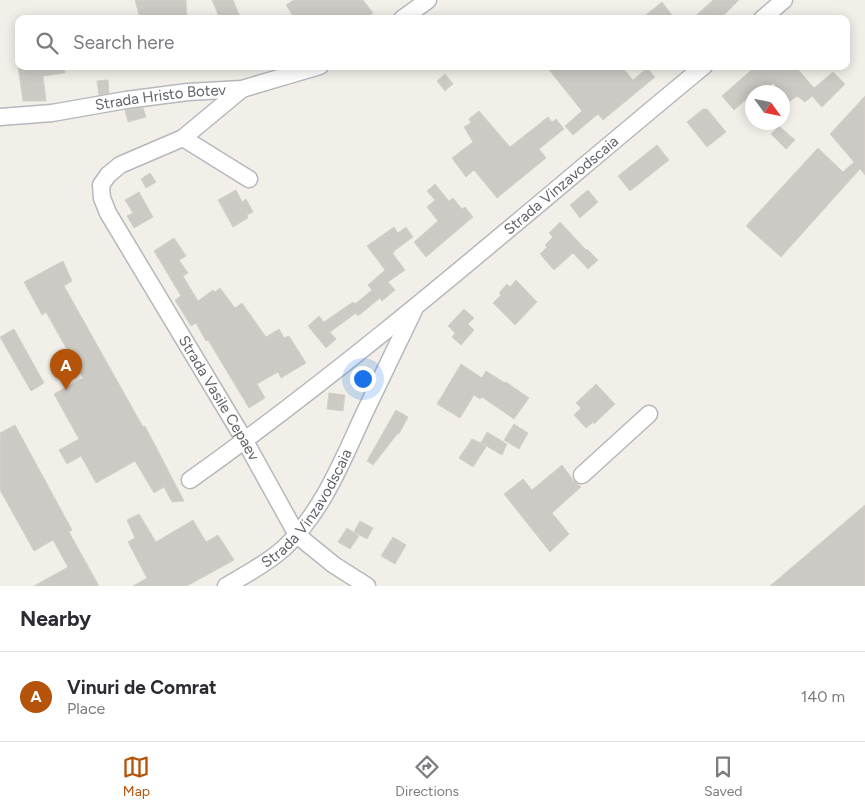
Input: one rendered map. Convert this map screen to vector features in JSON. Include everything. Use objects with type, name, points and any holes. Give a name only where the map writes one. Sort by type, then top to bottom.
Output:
[{"type":"street","points":[[407,15],[428,0]]},
{"type":"street","points":[[767,15],[784,0]]},
{"type":"street","name":"Strada Hristo Botev","points":[[0,117],[52,114],[126,100],[180,93],[242,89],[310,70]]},
{"type":"street","name":"Strada Vinzavodscaia","points":[[190,480],[245,441],[392,325],[504,234],[699,70]]},
{"type":"street","points":[[242,89],[183,138],[249,179]]},
{"type":"street","name":"Strada Vasile Cepaev","points":[[183,138],[120,166],[108,175],[101,185],[102,198],[108,213],[245,441],[297,535],[334,566],[367,586]]},
{"type":"street","name":"Strada Vinzavodscaia","points":[[226,586],[283,550],[297,535],[316,508],[339,468],[417,304]]},
{"type":"street","points":[[582,475],[649,414]]},
{"type":"building","points":[[135,0],[186,0],[187,15],[139,15]]},
{"type":"building","points":[[212,0],[233,0],[239,15],[218,15]]},
{"type":"building","points":[[294,0],[363,0],[373,13],[370,15],[292,15],[286,5]]},
{"type":"building","points":[[713,0],[739,0],[724,15],[696,15]]},
{"type":"building","points":[[662,2],[672,15],[646,15]]},
{"type":"building","points":[[19,70],[65,70],[65,73],[43,76],[46,101],[23,101]]},
{"type":"building","points":[[549,70],[624,70],[633,80],[645,70],[649,70],[655,77],[603,120],[598,114],[573,135],[565,126],[582,111]]},
{"type":"building","points":[[751,70],[798,70],[814,88],[833,72],[845,84],[822,107],[812,96],[805,102],[797,96],[790,101],[790,85],[775,85],[773,83],[771,85],[745,85],[745,100],[734,110],[722,96]]},
{"type":"building","points":[[445,74],[453,84],[445,91],[437,81]]},
{"type":"building","points":[[108,80],[109,93],[99,95],[97,81]]},
{"type":"building","points":[[865,96],[865,175],[860,169],[781,257],[746,226],[818,148],[843,172],[854,162],[830,134]]},
{"type":"building","points":[[143,108],[146,117],[128,122],[125,110]]},
{"type":"building","points":[[703,109],[707,109],[726,132],[707,147],[687,122]]},
{"type":"building","points":[[479,111],[510,147],[548,117],[552,122],[556,119],[564,129],[539,149],[546,158],[497,198],[474,170],[466,177],[452,158],[473,142],[464,127],[471,123],[469,119]]},
{"type":"building","points":[[775,130],[784,130],[795,140],[786,149],[771,134]]},
{"type":"building","points":[[657,145],[669,160],[630,191],[618,176]]},
{"type":"building","points":[[150,173],[156,182],[146,188],[141,179]]},
{"type":"building","points":[[435,184],[449,201],[453,198],[462,209],[465,207],[473,217],[426,257],[414,242],[438,221],[427,207],[435,200],[427,191]]},
{"type":"building","points":[[236,190],[242,202],[246,199],[253,212],[247,215],[248,218],[233,227],[218,200]]},
{"type":"building","points":[[588,190],[598,202],[580,218],[570,205]]},
{"type":"building","points":[[139,192],[153,217],[134,228],[127,216],[133,213],[125,200]]},
{"type":"building","points":[[560,222],[598,260],[588,269],[573,253],[554,270],[540,254],[553,237],[549,233]]},
{"type":"building","points":[[394,227],[398,233],[406,227],[413,237],[394,251],[393,254],[405,270],[388,282],[395,290],[382,301],[380,298],[358,316],[356,313],[330,332],[336,339],[326,348],[308,326],[319,316],[324,322],[353,302],[355,304],[372,290],[368,285],[385,270],[367,246]]},
{"type":"building","points":[[174,238],[186,256],[179,260],[188,273],[183,276],[198,301],[213,290],[215,292],[220,288],[235,308],[242,303],[266,337],[279,329],[284,338],[289,336],[306,363],[281,378],[278,372],[257,384],[265,398],[249,408],[208,340],[206,341],[196,323],[191,326],[175,300],[181,296],[154,251]]},
{"type":"building","points":[[63,261],[72,281],[64,286],[143,427],[145,426],[184,501],[172,502],[164,487],[154,493],[135,461],[96,483],[81,456],[67,464],[59,450],[79,439],[54,394],[83,378],[46,312],[42,315],[24,282]]},
{"type":"building","points":[[516,280],[537,302],[515,325],[493,303],[501,295],[499,293],[507,284],[510,287]]},
{"type":"building","points":[[464,309],[474,318],[468,324],[474,330],[461,345],[452,337],[455,333],[448,326]]},
{"type":"building","points":[[14,329],[44,383],[31,391],[0,337]]},
{"type":"building","points":[[461,364],[482,378],[486,371],[529,398],[514,419],[482,397],[480,399],[474,395],[460,418],[437,404]]},
{"type":"building","points":[[596,384],[615,404],[594,424],[593,422],[586,428],[574,415],[581,408],[576,403]]},
{"type":"building","points":[[329,393],[345,395],[343,411],[327,409]]},
{"type":"building","points":[[396,410],[408,417],[399,434],[373,465],[367,461]]},
{"type":"building","points":[[514,424],[528,433],[519,449],[504,440]]},
{"type":"building","points":[[15,425],[72,530],[69,532],[99,586],[34,586],[68,567],[53,540],[34,551],[0,490],[0,433]]},
{"type":"building","points":[[487,432],[507,444],[502,455],[481,443]]},
{"type":"building","points":[[472,439],[486,447],[473,467],[459,458]]},
{"type":"building","points":[[562,465],[581,487],[552,513],[569,534],[550,552],[504,494],[523,479],[532,490]]},
{"type":"building","points":[[865,505],[865,586],[770,586]]},
{"type":"building","points":[[139,514],[156,542],[193,520],[206,542],[218,535],[234,560],[187,586],[133,586],[147,578],[128,542],[135,538],[127,520]]},
{"type":"building","points":[[360,521],[373,528],[367,539],[354,532]]},
{"type":"building","points":[[347,528],[359,536],[350,549],[338,542]]},
{"type":"building","points":[[393,537],[406,545],[395,564],[381,556]]},
{"type":"place","name":"Vinuri de Comrat","points":[[66,390]]}]
